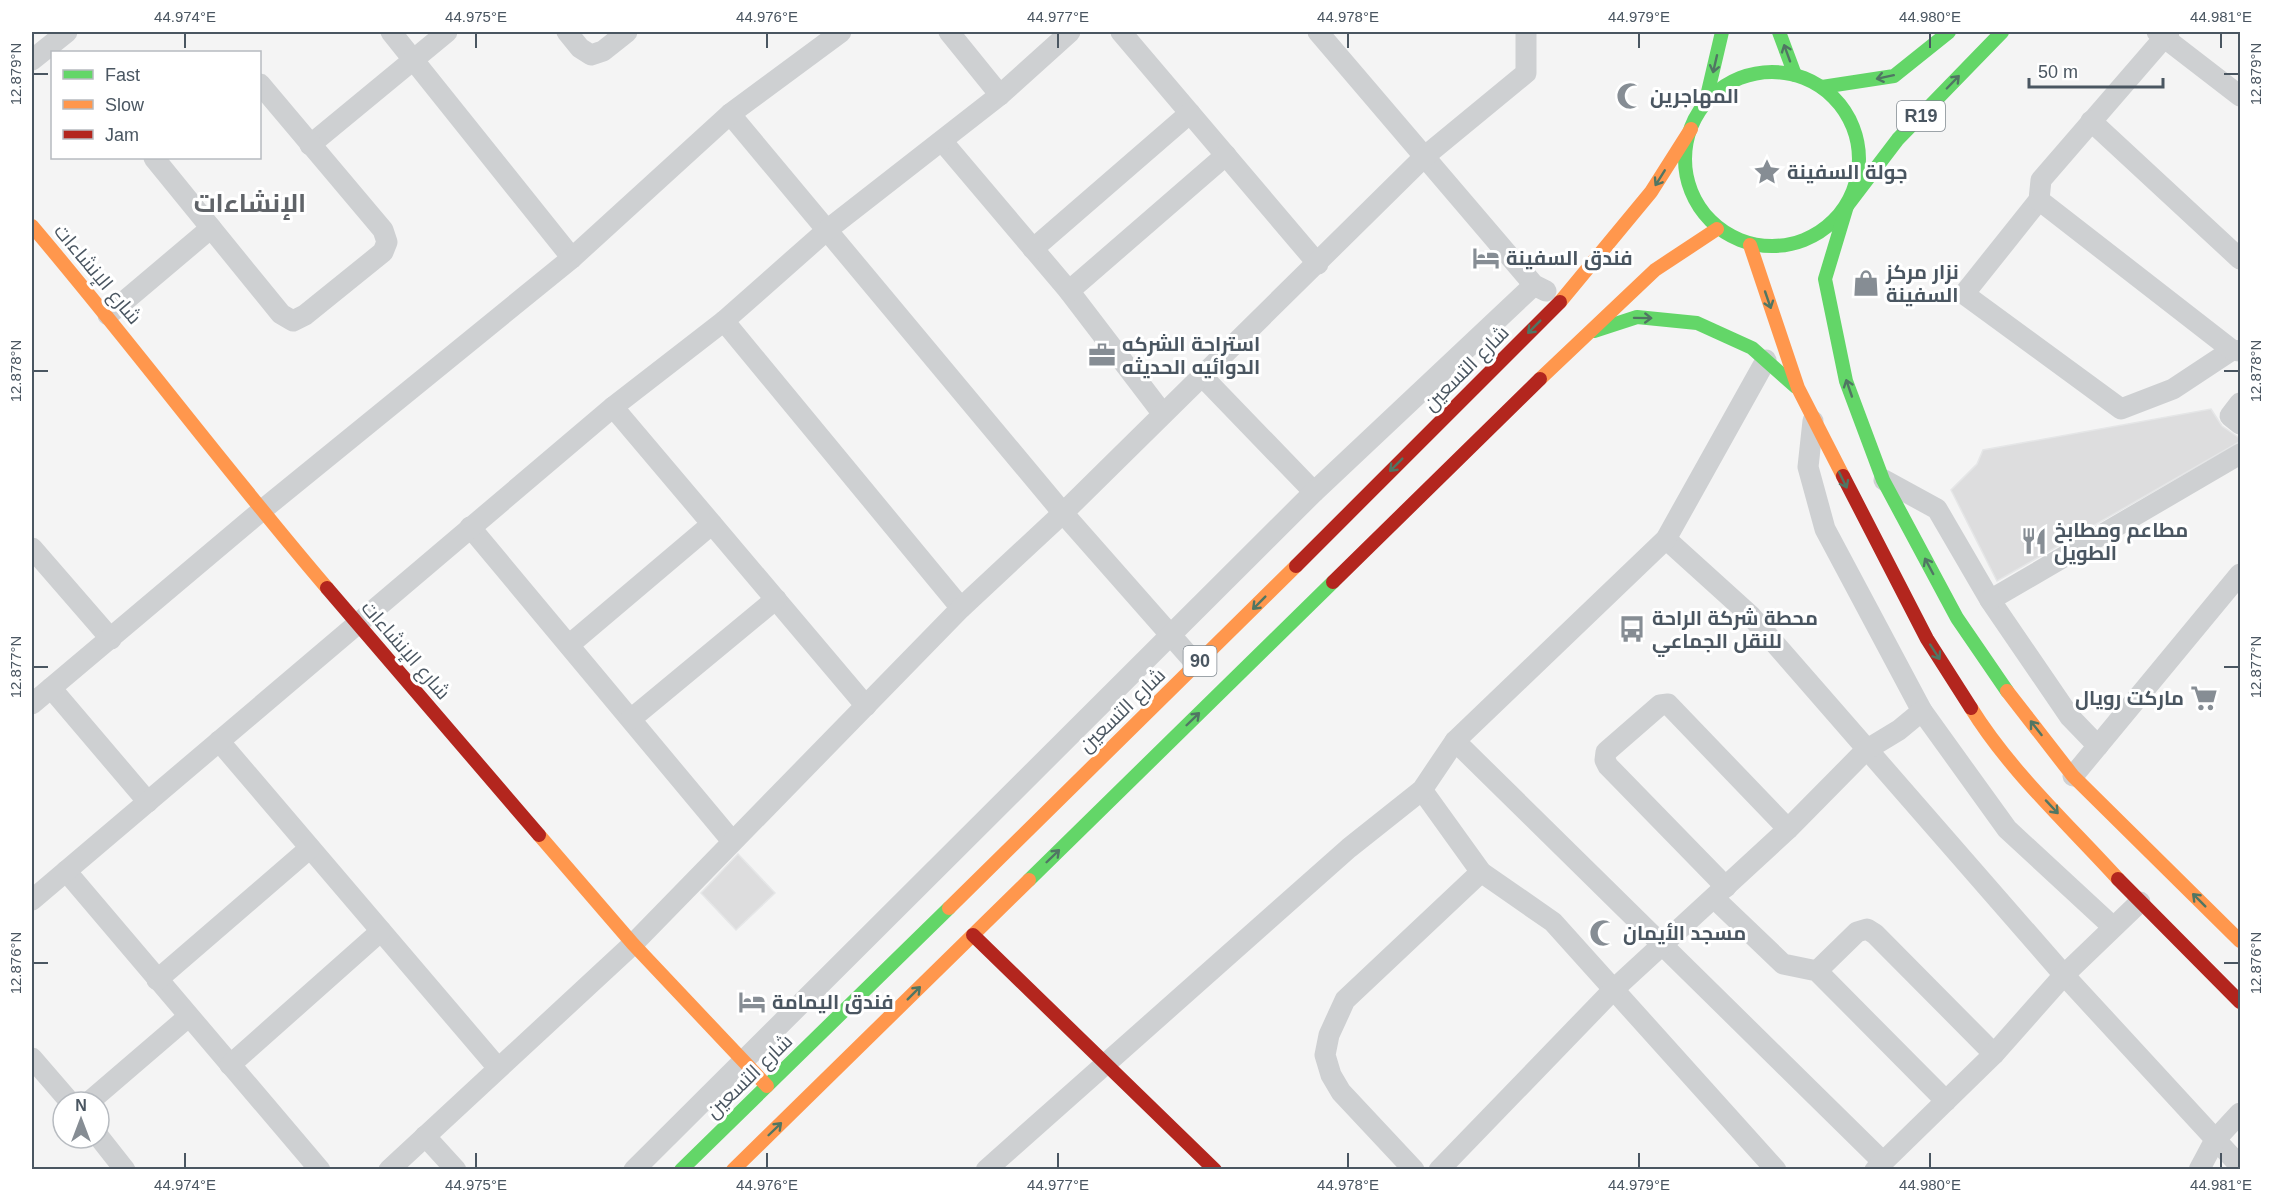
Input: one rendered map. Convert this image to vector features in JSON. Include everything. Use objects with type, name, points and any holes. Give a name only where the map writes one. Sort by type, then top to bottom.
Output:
[{"type":"main road","points":[[1722,32],[1707,96],[1691,129],[1683,155],[1686,183],[1698,208],[1717,229],[1750,245],[1787,246],[1821,232],[1847,206]]},
{"type":"main road","points":[[1779,32],[1795,75]]},
{"type":"main road","name":"R19","points":[[1822,87],[1894,76],[1949,32]]},
{"type":"main road","name":"R19","points":[[1847,206],[1898,140],[2002,32]]},
{"type":"main road","points":[[1707,96],[1746,76],[1766,72],[1795,75],[1822,87],[1846,111],[1858,142],[1859,175],[1825,279],[1846,381],[1883,480],[1958,618],[2012,698],[2073,776],[2241,941]]},
{"type":"main road","name":"شارع التسعين","points":[[681,1170],[1197,665],[1563,298],[1651,192],[1691,129]]},
{"type":"main road","name":"شارع الإنشاءات","points":[[32,226],[108,315],[261,511],[633,944],[743,1062],[767,1086],[797,1109]]},
{"type":"main road","name":"90","points":[[733,1170],[752,1158],[797,1109],[973,935],[1587,333],[1655,270],[1717,229]]},
{"type":"main road","points":[[1750,245],[1798,388],[1927,639],[1982,726],[2046,801],[2140,902],[2241,1002]]},
{"type":"main road","points":[[1587,333],[1637,317],[1697,323],[1752,348],[1798,388]]},
{"type":"main road","points":[[973,935],[1215,1170]]},
{"type":"street","points":[[391,32],[572,258]]},
{"type":"street","points":[[310,145],[447,32]]},
{"type":"street","points":[[567,32],[580,48],[591,55],[603,51],[627,32]]},
{"type":"street","points":[[32,704],[261,511],[572,258],[730,114],[841,32]]},
{"type":"street","points":[[949,32],[999,95]]},
{"type":"street","points":[[32,900],[613,407],[724,321],[827,230],[999,95],[1070,32]]},
{"type":"street","points":[[1121,32],[1318,264]]},
{"type":"street","points":[[1318,32],[1534,285],[1563,298]]},
{"type":"street","points":[[389,1170],[633,944],[961,608],[1064,513],[1424,157],[1526,73],[1526,32]]},
{"type":"street","points":[[32,60],[61,33]]},
{"type":"street","points":[[2038,200],[2236,351],[2174,389],[2121,408],[1964,294],[2038,200],[2042,180],[2164,33],[2241,96]]},
{"type":"street","points":[[155,159],[281,314],[293,321],[305,315],[383,252],[387,242],[383,230],[261,85]]},
{"type":"street","points":[[1033,249],[1190,113]]},
{"type":"street","points":[[730,114],[1064,513],[1197,665]]},
{"type":"street","points":[[2091,121],[2241,259]]},
{"type":"street","points":[[942,141],[1069,291],[1164,414]]},
{"type":"street","points":[[1069,291],[1226,155]]},
{"type":"street","points":[[108,315],[211,228]]},
{"type":"street","points":[[634,1170],[1314,492],[1534,285]]},
{"type":"street","points":[[724,321],[961,608]]},
{"type":"street","points":[[986,1170],[1105,1062],[1349,848],[1422,790],[1455,741],[1666,539],[1766,360]]},
{"type":"street","points":[[1201,375],[1314,492]]},
{"type":"street","points":[[2241,403],[2230,416],[2241,424]]},
{"type":"street","points":[[613,407],[866,706]]},
{"type":"street","points":[[1814,420],[1808,467],[1825,529],[1922,711],[2007,829],[2113,927]]},
{"type":"street","points":[[1990,600],[2241,454]]},
{"type":"street","points":[[1883,480],[1937,509],[1990,600],[2070,717],[2098,746]]},
{"type":"street","points":[[569,645],[712,524]]},
{"type":"street","points":[[470,527],[732,841]]},
{"type":"street","points":[[1666,539],[1750,615],[2064,975],[2241,1166]]},
{"type":"street","points":[[32,548],[111,639]]},
{"type":"street","points":[[2073,776],[2241,574]]},
{"type":"street","points":[[631,719],[776,599]]},
{"type":"street","points":[[51,688],[148,802]]},
{"type":"street","points":[[1788,829],[1668,704],[1660,705],[1606,752],[1605,760],[1608,766],[1783,964],[1817,971],[1946,1101]]},
{"type":"street","points":[[1439,1170],[1613,990],[1788,829],[1866,750],[1899,730],[1922,711]]},
{"type":"street","points":[[219,741],[498,1068]]},
{"type":"street","points":[[1455,741],[1662,945],[1879,1166],[1994,1054],[2064,975],[2140,902]]},
{"type":"street","points":[[1422,790],[1481,872],[1553,922],[1776,1170]]},
{"type":"street","points":[[157,980],[310,848]]},
{"type":"street","points":[[66,871],[320,1170]]},
{"type":"street","points":[[1414,1170],[1341,1092],[1331,1075],[1325,1055],[1329,1035],[1346,1000],[1481,872]]},
{"type":"street","points":[[1817,971],[1857,932],[1867,929],[1875,934],[1994,1054]]},
{"type":"street","points":[[230,1065],[381,931]]},
{"type":"street","points":[[103,1090],[188,1017]]},
{"type":"street","points":[[32,1058],[60,1090]]},
{"type":"street","points":[[2199,1170],[2215,1140],[2241,1113]]},
{"type":"street","points":[[425,1136],[456,1170]]},
{"type":"street","points":[[109,1150],[125,1170]]},
{"type":"building","name":"مطاعم ومطابخ الطويل","points":[[2211,409],[2222,426],[2241,441],[1997,581],[1951,490],[1977,464],[1983,450]]},
{"type":"building","points":[[738,854],[775,893],[736,930],[701,893]]},
{"type":"traffic: fast","points":[[1707,96],[1722,32]]},
{"type":"traffic: fast","points":[[1779,32],[1795,75]]},
{"type":"traffic: fast","points":[[1822,87],[1894,76],[1949,32]]},
{"type":"traffic: fast","points":[[1847,206],[1898,139],[2002,32]]},
{"type":"traffic: fast","points":[[1772,72],[1805,78],[1834,97],[1853,126],[1859,159],[1853,192],[1834,221],[1805,240],[1772,246],[1739,240],[1710,221],[1691,192],[1685,159],[1691,126],[1710,97],[1739,78],[1772,72]]},
{"type":"traffic: fast","points":[[1847,206],[1825,279],[1846,381],[1883,480],[1957,618],[2007,691]]},
{"type":"traffic: fast","points":[[1594,331],[1637,317],[1697,323],[1752,348],[1796,387]]},
{"type":"traffic: fast","points":[[1029,880],[1333,582]]},
{"type":"traffic: fast","points":[[681,1170],[949,908]]},
{"type":"traffic: slow","points":[[1560,302],[1651,192],[1691,129]]},
{"type":"traffic: slow","points":[[32,226],[327,588]]},
{"type":"traffic: slow","points":[[1540,379],[1655,270],[1717,229]]},
{"type":"traffic: slow","points":[[1750,245],[1798,388],[1843,476]]},
{"type":"traffic: slow","points":[[949,908],[1296,566]]},
{"type":"traffic: slow","points":[[2007,691],[2073,776],[2240,941]]},
{"type":"traffic: slow","points":[[1971,708],[2003,754],[2021,775],[2118,879]]},
{"type":"traffic: slow","points":[[539,835],[633,944],[767,1086]]},
{"type":"traffic: slow","points":[[733,1170],[1029,880]]},
{"type":"traffic: jam","points":[[1296,566],[1560,302]]},
{"type":"traffic: jam","points":[[1333,582],[1540,379]]},
{"type":"traffic: jam","points":[[1843,476],[1927,639],[1971,708]]},
{"type":"traffic: jam","points":[[327,588],[539,835]]},
{"type":"traffic: jam","points":[[2118,879],[2240,1002]]},
{"type":"traffic: jam","points":[[973,935],[1215,1170]]},
{"type":"place","name":"المهاجرين","points":[[1630,96]]},
{"type":"place","name":"جولة السفينة","points":[[1767,172]]},
{"type":"place","name":"فندق السفينة","points":[[1486,258]]},
{"type":"place","name":"نزار مركز السفينة","points":[[1866,283]]},
{"type":"place","name":"استراحة الشركه الدوائيه الحديثه","points":[[1102,355]]},
{"type":"place","name":"مطاعم ومطابخ الطويل","points":[[2034,541]]},
{"type":"place","name":"محطة شركة الراحة للنقل الجماعي","points":[[1632,629]]},
{"type":"place","name":"ماركت رويال","points":[[2204,698]]},
{"type":"place","name":"مسجد الأيمان","points":[[1603,933]]},
{"type":"place","name":"فندق اليمامة","points":[[752,1002]]},
{"type":"district","name":"الإنشاءات","points":[[250,203]]}]
